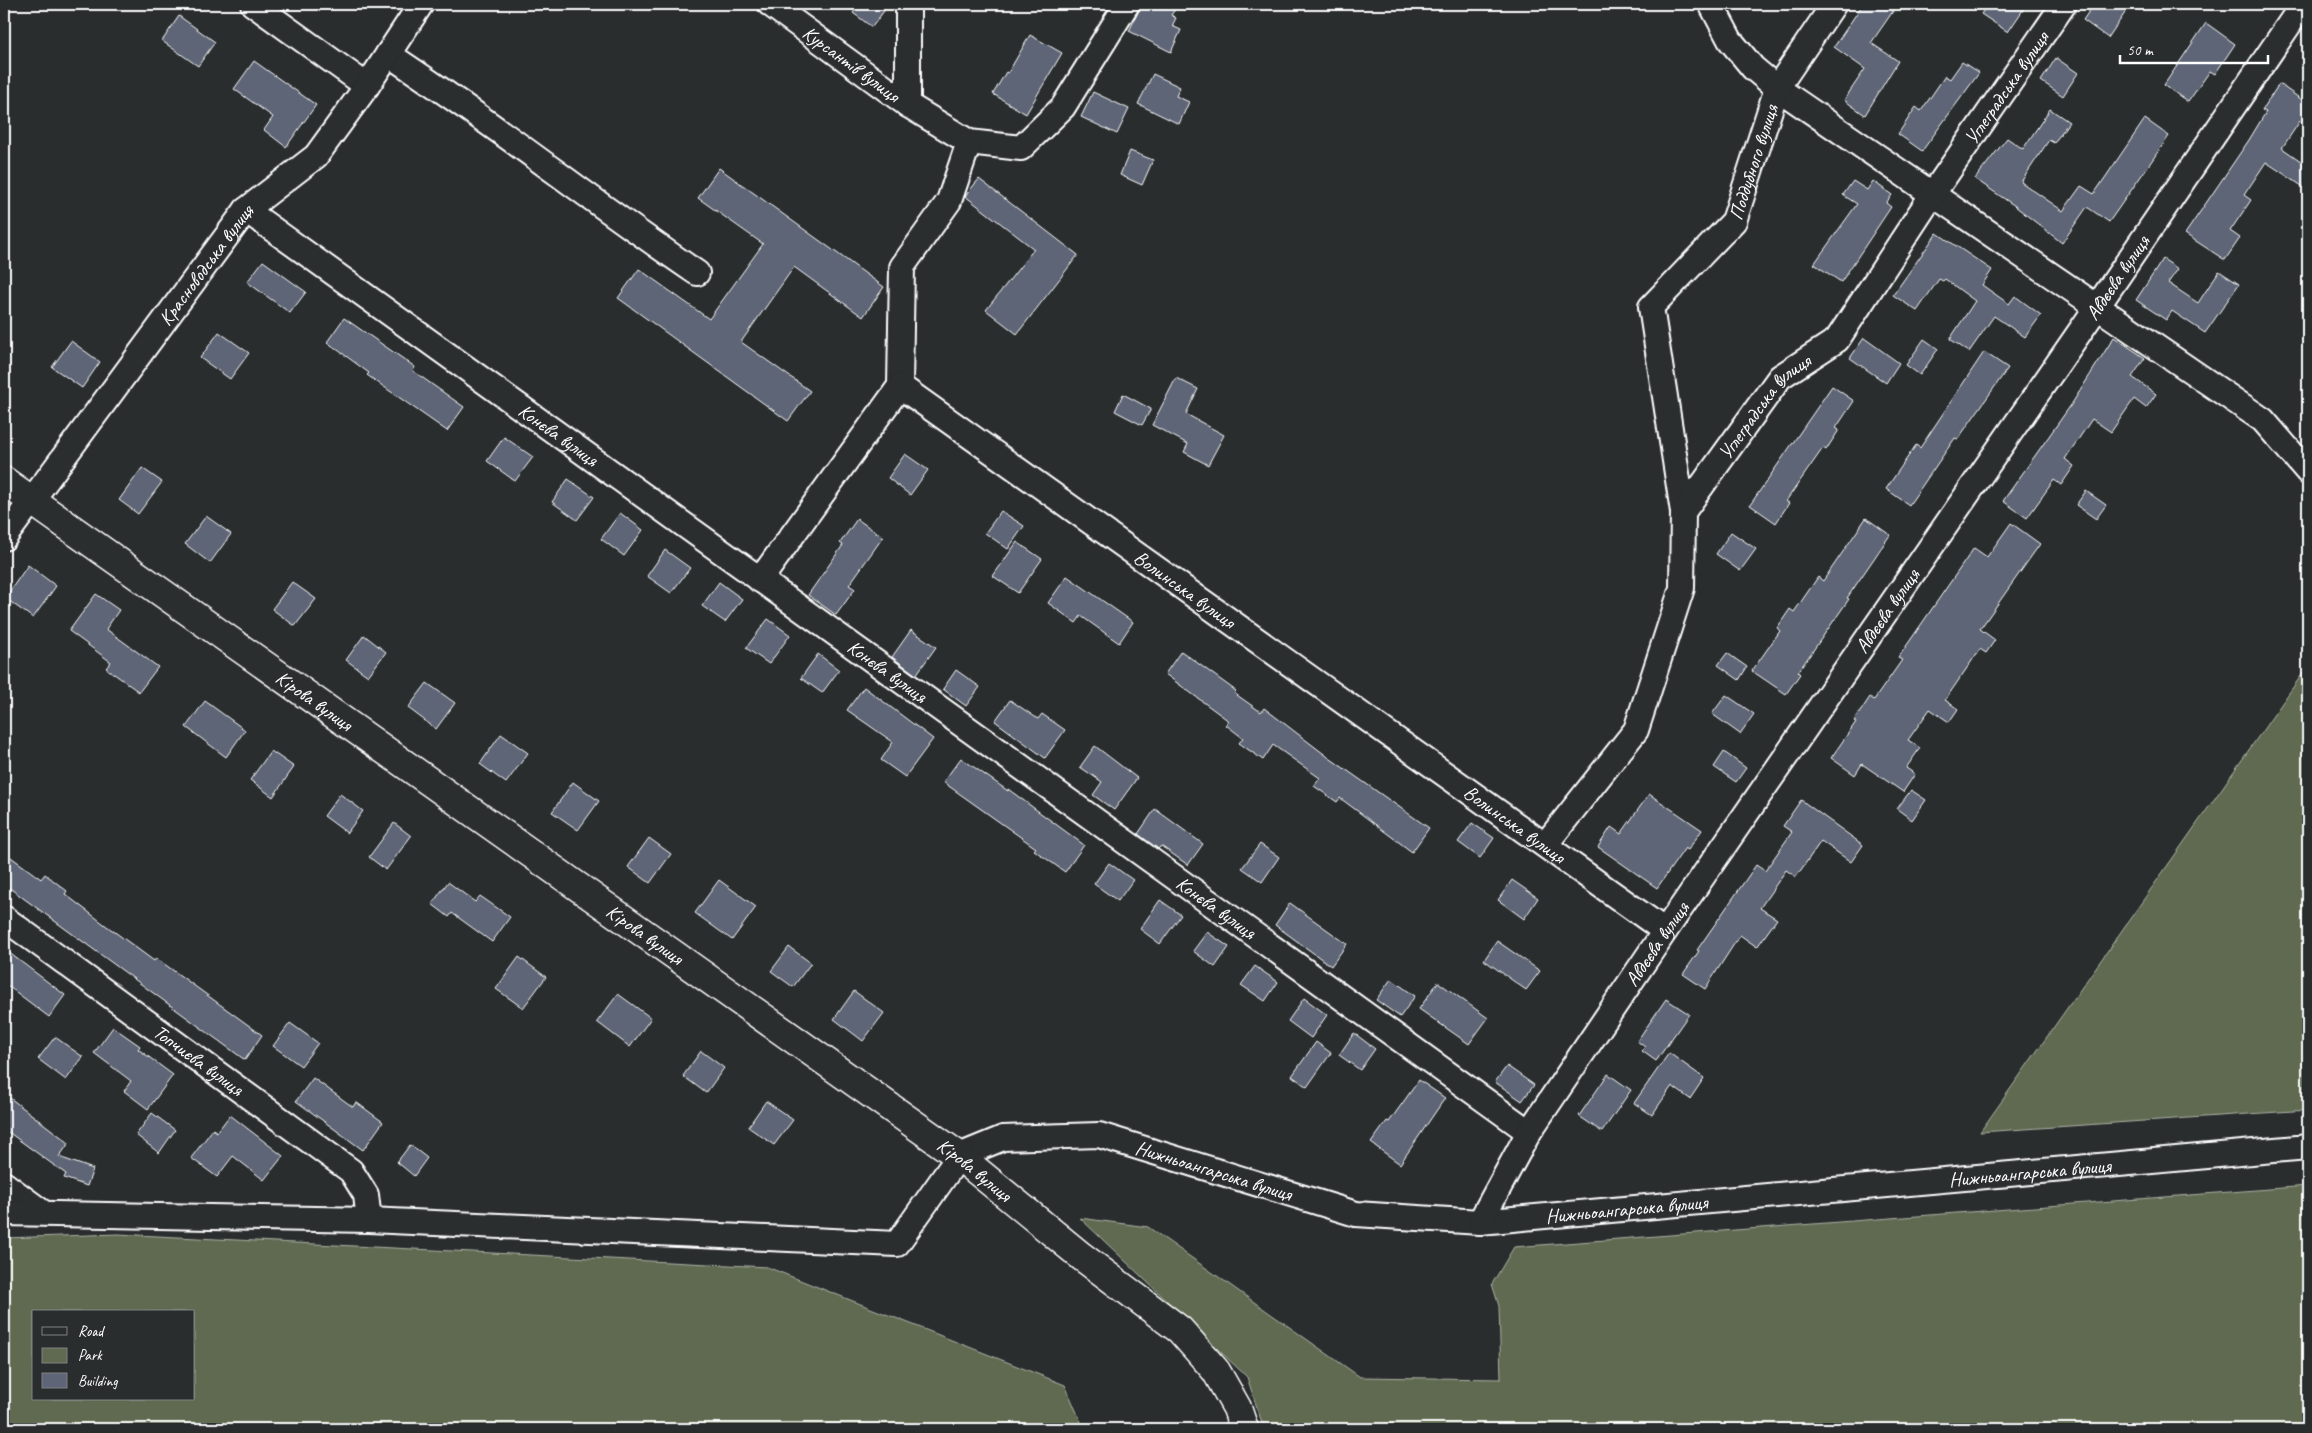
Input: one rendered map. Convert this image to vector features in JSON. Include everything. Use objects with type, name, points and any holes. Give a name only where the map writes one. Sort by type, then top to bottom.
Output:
[{"type":"main road","name":"Кірова вулиця","points":[[4,481],[959,1156],[1082,1256],[1180,1330],[1216,1371],[1237,1408],[1244,1429]]},
{"type":"street","points":[[253,4],[367,86]]},
{"type":"street","name":"Красноводська вулиця","points":[[4,538],[246,210],[316,156],[367,86],[421,4]]},
{"type":"street","name":"Курсантів вулиця","points":[[770,4],[908,105],[969,142],[1021,148],[1063,108],[1127,4]]},
{"type":"street","name":"Курсантів вулиця","points":[[908,4],[908,105]]},
{"type":"street","points":[[1711,4],[1730,40],[1753,68],[1777,88],[2262,420],[2308,472]]},
{"type":"street","name":"Поддубного вулиця","points":[[1683,512],[1651,307],[1734,221],[1777,88],[1834,4]]},
{"type":"street","name":"Углеградська вулиця","points":[[1683,512],[1780,377],[1837,340],[1932,194],[2064,4]]},
{"type":"street","name":"Авдєєва вулиця","points":[[1480,1222],[1529,1132],[1665,931],[2097,307],[2303,4]]},
{"type":"street","points":[[388,54],[433,83],[621,221],[697,273]]},
{"type":"street","points":[[760,580],[900,386],[902,267],[949,201],[969,142]]},
{"type":"street","name":"Конєва вулиця","points":[[246,210],[1529,1132]]},
{"type":"street","name":"Волинська вулиця","points":[[900,386],[1665,931]]},
{"type":"street","points":[[1545,845],[1636,730],[1682,588],[1683,512]]},
{"type":"street","name":"Топчиєва вулиця","points":[[4,918],[351,1172],[366,1195],[369,1220]]},
{"type":"street","name":"Нижньоангарська вулиця","points":[[959,1156],[1003,1138],[1099,1135],[1356,1214],[1480,1222],[2308,1147]]},
{"type":"street","points":[[4,1213],[42,1212],[369,1220],[897,1244],[959,1156]]},
{"type":"street","points":[[4,1184],[42,1212]]},
{"type":"green space","points":[[2308,666],[2308,1110],[1980,1132]]},
{"type":"green space","points":[[2308,1186],[2308,1429],[1264,1429],[1247,1377],[1080,1218],[1148,1227],[1360,1377],[1501,1379],[1499,1306],[1492,1284],[1514,1247]]},
{"type":"green space","points":[[118,1234],[767,1267],[1065,1385],[1084,1429],[4,1429],[4,1238]]},
{"type":"building","points":[[860,4],[889,4],[872,27],[853,13]]},
{"type":"building","points":[[1142,4],[1179,4],[1171,15],[1176,18],[1172,26],[1181,30],[1171,52],[1129,31]]},
{"type":"building","points":[[1863,4],[1898,4],[1871,43],[1898,61],[1865,115],[1844,100],[1865,69],[1834,47]]},
{"type":"building","points":[[1988,4],[2027,4],[2008,32],[1981,14]]},
{"type":"building","points":[[2094,4],[2131,4],[2108,38],[2083,20]]},
{"type":"building","points":[[179,16],[215,42],[198,66],[162,41]]},
{"type":"building","points":[[2206,23],[2235,44],[2215,74],[2210,71],[2188,102],[2164,85]]},
{"type":"building","points":[[1030,35],[1062,53],[1026,114],[993,94],[1006,72],[1008,73]]},
{"type":"building","points":[[2056,58],[2078,73],[2063,96],[2041,81]]},
{"type":"building","points":[[254,61],[316,105],[286,147],[264,130],[273,117],[234,89]]},
{"type":"building","points":[[1962,62],[1979,73],[1922,151],[1898,134],[1916,107],[1921,111],[1945,76],[1950,79]]},
{"type":"building","points":[[1153,74],[1180,87],[1176,96],[1189,102],[1179,124],[1138,104]]},
{"type":"building","points":[[2279,84],[2308,104],[2308,127],[2300,121],[2282,148],[2308,166],[2308,190],[2266,162],[2244,195],[2251,200],[2230,231],[2240,238],[2225,260],[2185,234],[2249,140],[2266,112],[2262,110]]},
{"type":"building","points":[[1093,92],[1129,109],[1117,134],[1081,117]]},
{"type":"building","points":[[2050,109],[2069,122],[2054,143],[2049,140],[2021,182],[2063,211],[2081,186],[2094,194],[2145,119],[2169,136],[2109,222],[2087,207],[2062,243],[2015,206],[1975,179],[2007,138],[2023,149]]},
{"type":"building","points":[[1130,151],[1153,160],[1142,185],[1120,175]]},
{"type":"building","points":[[719,168],[884,287],[863,317],[794,267],[741,342],[810,391],[788,421],[618,298],[639,269],[709,319],[763,244],[698,198]]},
{"type":"building","points":[[979,179],[1078,255],[1017,334],[986,310],[1034,249],[965,196]]},
{"type":"building","points":[[1853,181],[1867,190],[1873,181],[1892,195],[1886,203],[1891,207],[1841,282],[1814,264],[1857,204],[1843,195]]},
{"type":"building","points":[[1937,233],[1992,270],[1982,285],[2009,304],[2015,296],[2041,315],[2025,337],[1994,316],[1969,352],[1950,339],[1975,301],[1945,279],[1943,281],[1939,279],[1917,311],[1893,295]]},
{"type":"building","points":[[2163,259],[2178,269],[2168,283],[2198,303],[2219,271],[2239,284],[2205,333],[2172,311],[2166,320],[2136,300]]},
{"type":"building","points":[[263,261],[306,292],[290,313],[247,282]]},
{"type":"building","points":[[344,318],[415,367],[413,371],[464,407],[447,431],[367,375],[369,373],[327,342]]},
{"type":"building","points":[[219,332],[249,353],[230,379],[200,358]]},
{"type":"building","points":[[2114,337],[2145,358],[2132,377],[2156,394],[2146,408],[2134,399],[2111,432],[2092,419],[2065,459],[2074,466],[2061,485],[2054,480],[2027,518],[2003,501],[2071,405]]},
{"type":"building","points":[[1864,338],[1899,363],[1886,383],[1850,358]]},
{"type":"building","points":[[1924,339],[1938,349],[1920,375],[1906,365]]},
{"type":"building","points":[[71,341],[100,362],[82,388],[52,367]]},
{"type":"building","points":[[1984,352],[2008,368],[1958,439],[1955,438],[1909,505],[1886,489],[1916,445],[1920,448]]},
{"type":"building","points":[[1176,378],[1198,389],[1186,414],[1224,435],[1208,465],[1184,452],[1188,444],[1152,425]]},
{"type":"building","points":[[1832,386],[1854,401],[1836,428],[1839,430],[1826,450],[1823,448],[1786,501],[1789,503],[1776,523],[1750,505]]},
{"type":"building","points":[[1123,394],[1151,409],[1142,425],[1115,411]]},
{"type":"building","points":[[504,437],[533,457],[515,481],[487,461]]},
{"type":"building","points":[[905,454],[928,470],[910,495],[888,478]]},
{"type":"building","points":[[142,468],[162,482],[138,514],[119,500]]},
{"type":"building","points":[[568,479],[594,497],[577,520],[552,502]]},
{"type":"building","points":[[2086,491],[2106,505],[2096,519],[2076,505]]},
{"type":"building","points":[[1001,511],[1024,526],[1008,549],[985,533]]},
{"type":"building","points":[[620,513],[643,530],[624,556],[601,539]]},
{"type":"building","points":[[206,516],[231,534],[210,563],[185,544]]},
{"type":"building","points":[[1866,518],[1890,535],[1847,598],[1849,599],[1798,672],[1800,674],[1786,694],[1752,671],[1780,631],[1777,628],[1790,609],[1794,612],[1818,577],[1823,581]]},
{"type":"building","points":[[857,519],[883,537],[849,585],[855,589],[836,615],[808,595],[843,545],[840,543]]},
{"type":"building","points":[[2011,523],[2040,544],[1980,629],[1995,640],[1986,653],[1980,649],[1945,700],[1958,709],[1949,722],[1930,709],[1908,740],[1920,748],[1906,768],[1915,774],[1903,792],[1862,764],[1855,775],[1831,758],[1856,722],[1854,721],[1870,697],[1874,700],[1902,660],[1898,658],[1974,548],[1987,557]]},
{"type":"building","points":[[1731,532],[1756,549],[1740,571],[1716,554]]},
{"type":"building","points":[[1017,542],[1042,559],[1018,593],[993,576]]},
{"type":"building","points":[[665,550],[690,568],[671,593],[647,576]]},
{"type":"building","points":[[28,565],[56,586],[33,618],[5,598]]},
{"type":"building","points":[[1067,576],[1133,622],[1119,643],[1081,616],[1076,623],[1048,603]]},
{"type":"building","points":[[292,582],[316,599],[295,626],[272,609]]},
{"type":"building","points":[[719,582],[742,599],[725,622],[702,606]]},
{"type":"building","points":[[96,594],[119,610],[106,629],[158,667],[139,692],[106,668],[111,662],[69,631]]},
{"type":"building","points":[[768,619],[790,635],[769,664],[746,648]]},
{"type":"building","points":[[911,630],[936,647],[916,675],[892,657]]},
{"type":"building","points":[[364,635],[386,652],[368,676],[346,660]]},
{"type":"building","points":[[1181,651],[1236,691],[1234,693],[1261,712],[1264,708],[1328,757],[1429,828],[1412,852],[1340,798],[1337,802],[1314,786],[1320,778],[1273,745],[1263,760],[1239,743],[1243,738],[1226,725],[1229,721],[1165,674]]},
{"type":"building","points":[[1727,653],[1747,667],[1739,680],[1718,665]]},
{"type":"building","points":[[818,654],[839,670],[822,693],[801,678]]},
{"type":"building","points":[[956,670],[980,687],[966,706],[943,689]]},
{"type":"building","points":[[427,683],[455,703],[436,729],[408,708]]},
{"type":"building","points":[[864,687],[933,739],[905,777],[881,760],[893,742],[847,710]]},
{"type":"building","points":[[1726,695],[1754,714],[1740,734],[1712,714]]},
{"type":"building","points":[[1010,700],[1038,719],[1042,714],[1065,730],[1045,758],[995,721]]},
{"type":"building","points":[[205,701],[245,730],[226,757],[186,727]]},
{"type":"building","points":[[501,734],[528,753],[506,783],[480,764]]},
{"type":"building","points":[[1095,746],[1137,778],[1114,810],[1093,795],[1102,782],[1080,767]]},
{"type":"building","points":[[271,751],[294,767],[273,797],[250,780]]},
{"type":"building","points":[[1724,752],[1746,768],[1736,782],[1714,767]]},
{"type":"building","points":[[961,758],[1008,791],[1008,789],[1084,845],[1065,872],[1034,850],[1036,848],[943,782]]},
{"type":"building","points":[[573,782],[599,801],[578,830],[552,812]]},
{"type":"building","points":[[1911,790],[1926,800],[1912,820],[1897,809]]},
{"type":"building","points":[[340,794],[363,811],[347,833],[324,816]]},
{"type":"building","points":[[1649,794],[1702,830],[1688,850],[1685,848],[1657,888],[1598,847],[1611,827],[1621,834]]},
{"type":"building","points":[[1801,800],[1863,845],[1851,862],[1821,841],[1796,877],[1786,870],[1760,908],[1777,919],[1757,947],[1740,935],[1705,989],[1683,974],[1699,951],[1697,950],[1756,865],[1765,871],[1792,832],[1783,826]]},
{"type":"building","points":[[1155,809],[1203,844],[1188,865],[1161,846],[1158,849],[1138,834]]},
{"type":"building","points":[[394,823],[411,836],[386,870],[369,857]]},
{"type":"building","points":[[1472,823],[1494,838],[1480,858],[1458,842]]},
{"type":"building","points":[[649,838],[671,854],[650,883],[628,867]]},
{"type":"building","points":[[1260,844],[1279,857],[1262,882],[1242,868]]},
{"type":"building","points":[[4,852],[41,879],[45,874],[67,891],[65,894],[104,924],[154,961],[156,958],[262,1035],[245,1060],[4,884]]},
{"type":"building","points":[[1109,863],[1133,880],[1118,901],[1094,884]]},
{"type":"building","points":[[719,880],[756,907],[732,940],[695,913]]},
{"type":"building","points":[[1512,880],[1538,898],[1524,919],[1498,900]]},
{"type":"building","points":[[448,882],[475,902],[480,896],[510,917],[492,942],[452,913],[449,917],[432,904]]},
{"type":"building","points":[[1160,900],[1181,915],[1160,944],[1140,929]]},
{"type":"building","points":[[1290,903],[1347,944],[1331,966],[1275,925]]},
{"type":"building","points":[[1207,932],[1229,947],[1215,967],[1193,951]]},
{"type":"building","points":[[1497,941],[1540,971],[1526,990],[1484,960]]},
{"type":"building","points":[[789,947],[811,963],[793,987],[771,971]]},
{"type":"building","points":[[4,949],[65,995],[49,1017],[4,983]]},
{"type":"building","points":[[519,957],[546,977],[523,1008],[496,989]]},
{"type":"building","points":[[1255,966],[1278,982],[1265,1001],[1241,985]]},
{"type":"building","points":[[1391,979],[1415,996],[1400,1017],[1376,1000]]},
{"type":"building","points":[[1438,982],[1488,1018],[1469,1044],[1419,1009]]},
{"type":"building","points":[[854,991],[884,1013],[863,1041],[834,1019]]},
{"type":"building","points":[[618,994],[651,1018],[630,1047],[597,1022]]},
{"type":"building","points":[[1304,998],[1327,1015],[1311,1038],[1288,1021]]},
{"type":"building","points":[[1666,999],[1689,1014],[1656,1061],[1642,1051],[1645,1047],[1637,1041]]},
{"type":"building","points":[[290,1023],[318,1043],[301,1066],[273,1046]]},
{"type":"building","points":[[113,1027],[140,1046],[138,1049],[173,1075],[148,1109],[124,1091],[131,1081],[94,1053]]},
{"type":"building","points":[[1354,1033],[1375,1049],[1360,1070],[1339,1055]]},
{"type":"building","points":[[55,1037],[83,1057],[66,1080],[38,1059]]},
{"type":"building","points":[[1316,1042],[1331,1053],[1307,1087],[1292,1076]]},
{"type":"building","points":[[701,1051],[724,1068],[706,1093],[683,1076]]},
{"type":"building","points":[[1669,1053],[1704,1078],[1690,1099],[1672,1086],[1652,1115],[1634,1103]]},
{"type":"building","points":[[1507,1066],[1534,1085],[1522,1101],[1495,1082]]},
{"type":"building","points":[[1608,1074],[1631,1090],[1602,1132],[1579,1116]]},
{"type":"building","points":[[313,1078],[353,1107],[356,1102],[383,1122],[363,1150],[296,1101]]},
{"type":"building","points":[[1419,1080],[1445,1098],[1400,1164],[1371,1143],[1387,1121],[1389,1122]]},
{"type":"building","points":[[10,1098],[69,1143],[59,1157],[93,1169],[87,1186],[64,1178],[66,1174],[4,1129],[4,1107]]},
{"type":"building","points":[[766,1101],[793,1120],[774,1145],[748,1127]]},
{"type":"building","points":[[152,1113],[175,1130],[159,1153],[136,1135]]},
{"type":"building","points":[[230,1115],[283,1156],[264,1180],[233,1156],[217,1177],[191,1158],[213,1129],[217,1132]]},
{"type":"building","points":[[410,1145],[427,1158],[414,1176],[397,1162]]}]
